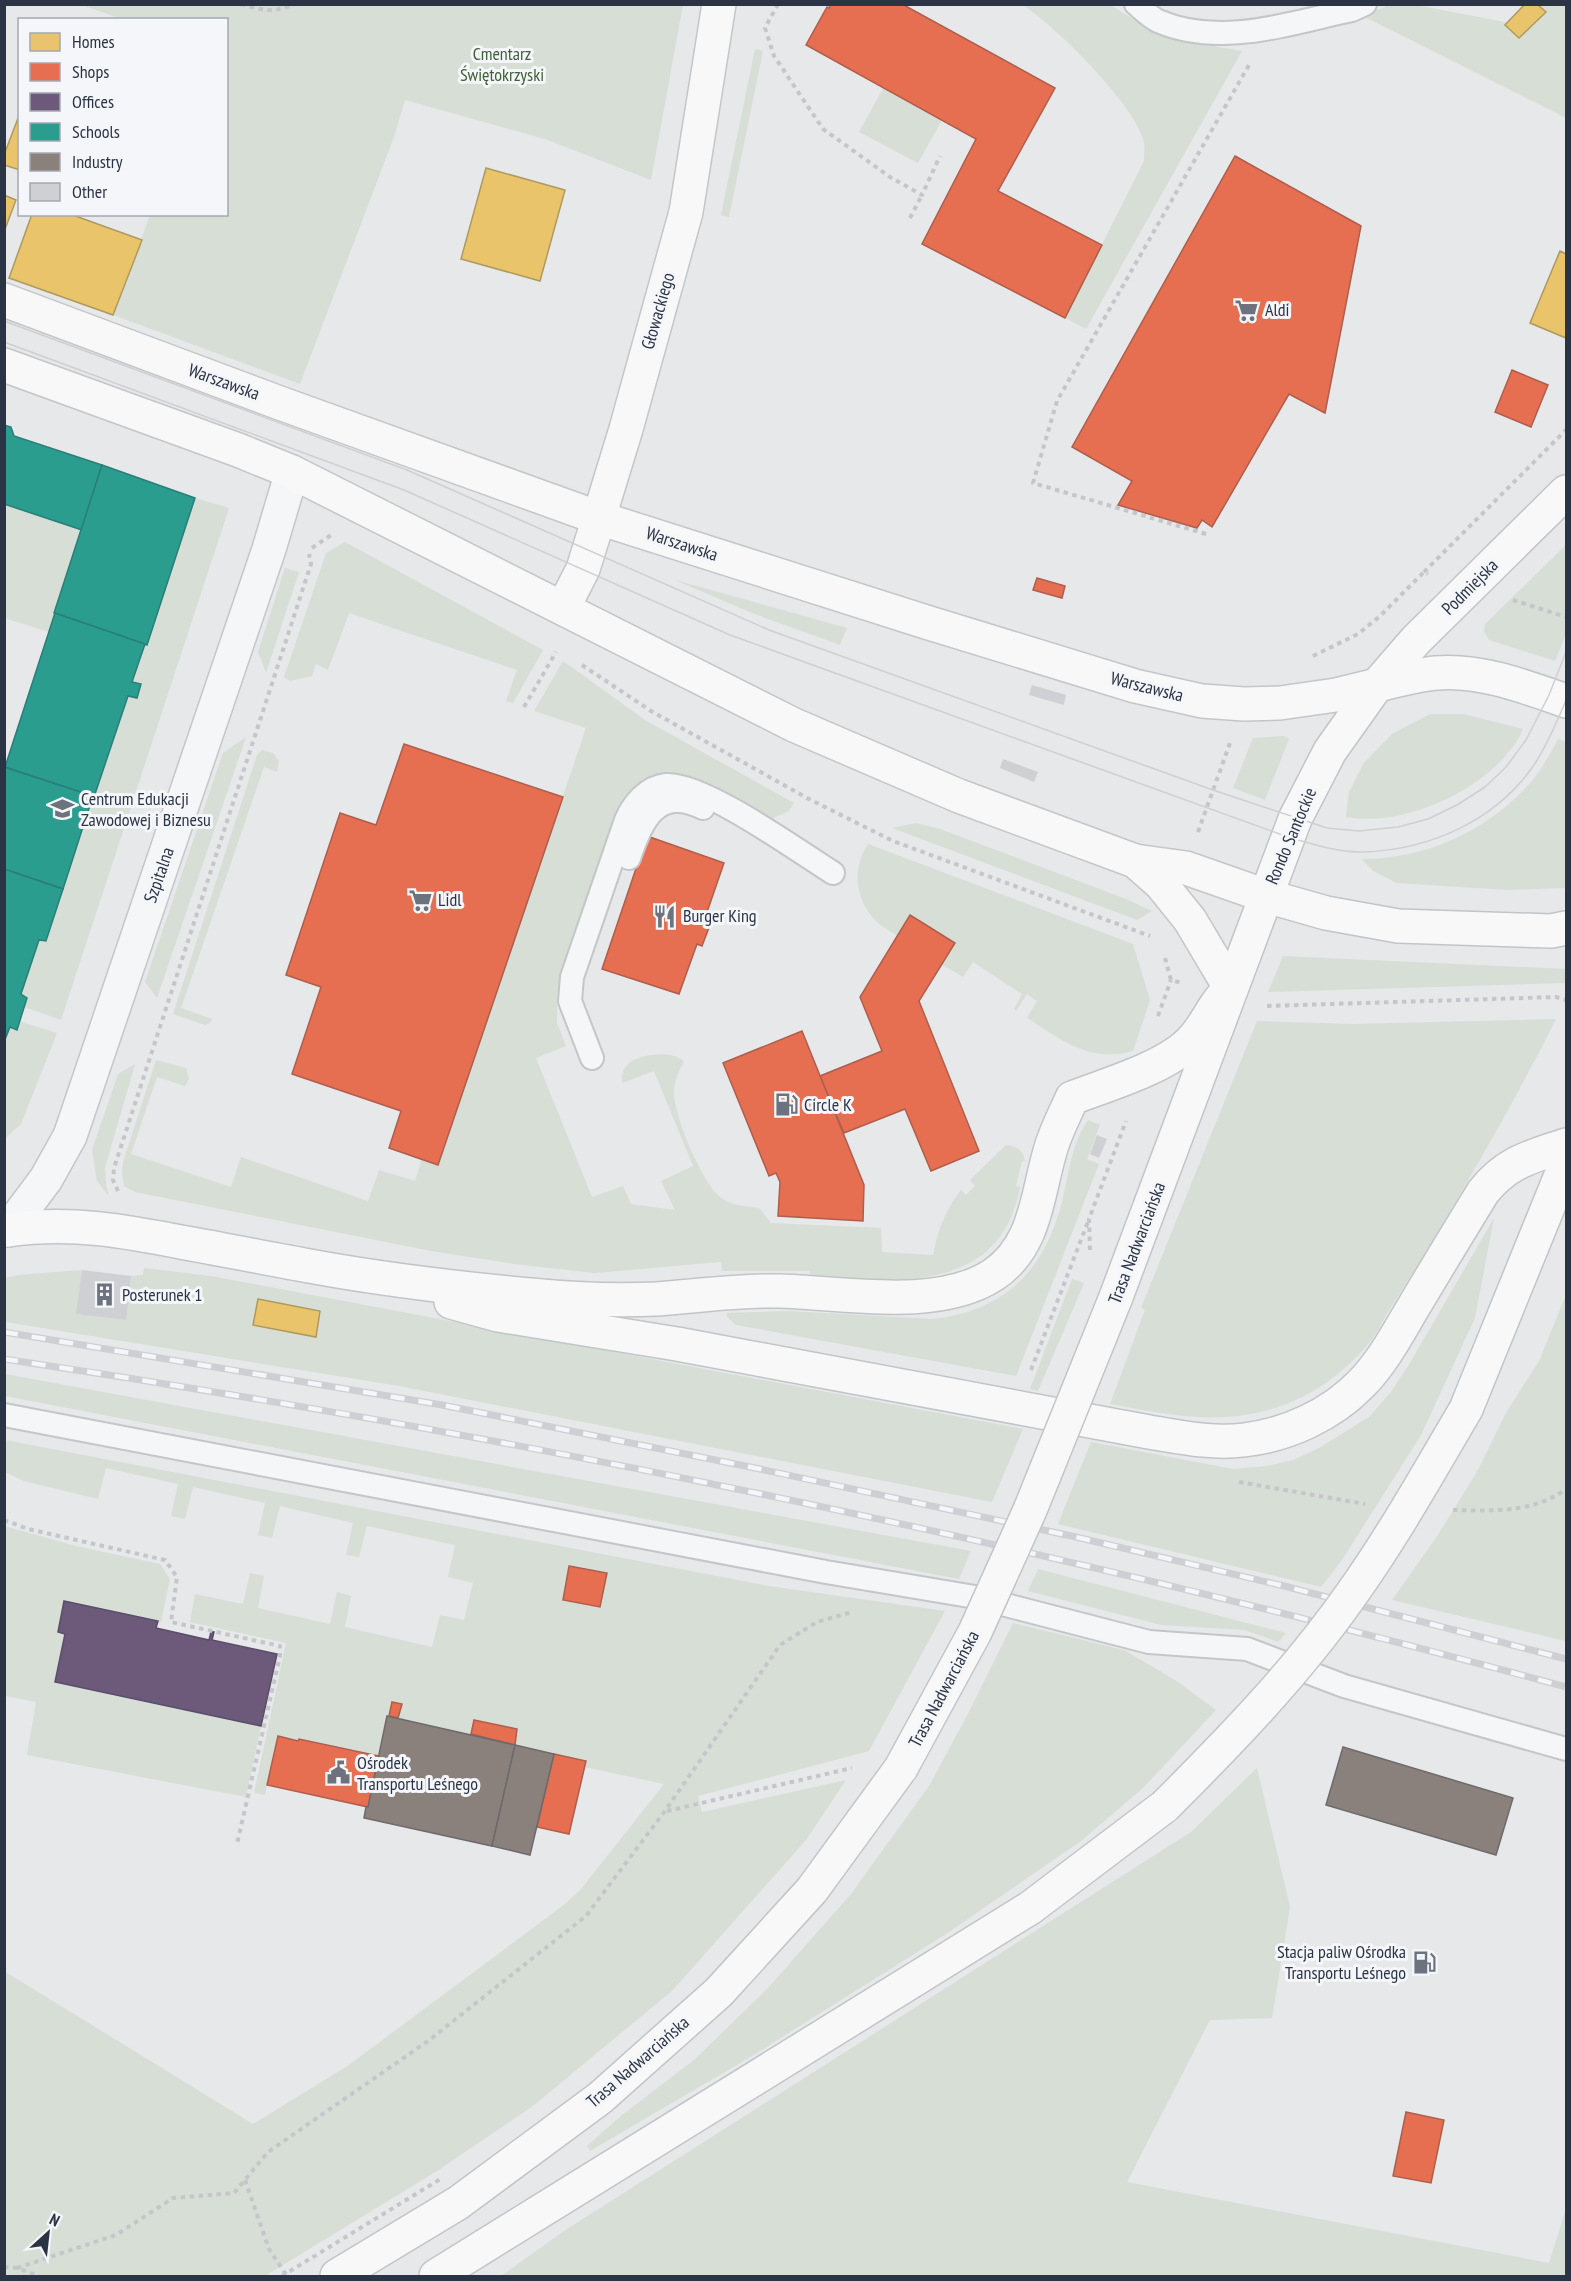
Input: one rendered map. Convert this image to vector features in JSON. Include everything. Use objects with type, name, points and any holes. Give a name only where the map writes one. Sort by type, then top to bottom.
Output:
[{"type":"main road","name":"Głowackiego","points":[[563,608],[583,569],[599,518],[686,212],[719,4]]},
{"type":"main road","name":"Warszawska","points":[[4,300],[277,402],[599,518],[1135,686],[1202,701],[1244,704],[1280,703],[1336,695],[1377,685]]},
{"type":"main road","points":[[4,365],[238,450],[292,472],[794,725],[959,796],[1135,861],[1186,868],[1266,896]]},
{"type":"main road","name":"Podmiejska","points":[[1377,685],[1416,640],[1566,492]]},
{"type":"main road","points":[[1377,685],[1418,676],[1458,673],[1489,678],[1566,701]]},
{"type":"main road","name":"Rondo Santockie","points":[[1377,685],[1325,760],[1295,819],[1266,896],[1326,914],[1398,926],[1551,931],[1566,928]]},
{"type":"main road","points":[[6,1231],[67,1225],[106,1228],[337,1271],[571,1298],[652,1299],[778,1291],[915,1298],[942,1295],[970,1287],[994,1275],[1012,1259],[1024,1241],[1033,1222],[1051,1146],[1072,1098],[1177,1054],[1196,1037],[1228,993],[1190,920],[1161,884],[1135,861]]},
{"type":"main road","name":"Trasa Nadwarciańska","points":[[337,2277],[450,2191],[600,2098],[719,1992],[812,1890],[901,1768],[975,1632],[1030,1509],[1116,1297],[1266,896]]},
{"type":"main road","points":[[337,1271],[498,1315],[677,1344],[1149,1432],[1204,1440],[1243,1440],[1291,1429],[1317,1417],[1350,1395],[1363,1383],[1383,1356],[1483,1192],[1495,1177],[1509,1166],[1566,1145]]},
{"type":"main road","points":[[436,2277],[1030,1908],[1165,1806],[1227,1744],[1281,1683],[1351,1595],[1411,1503],[1466,1409],[1566,1163]]},
{"type":"street","name":"Szpitalna","points":[[6,1231],[61,1156],[80,1111],[269,549],[292,472]]},
{"type":"lane","points":[[1136,4],[1157,20],[1198,33],[1245,33],[1352,10],[1365,4]]},
{"type":"lane","points":[[592,1058],[570,1001],[572,977],[626,820],[638,799],[663,785],[674,785],[701,792],[833,873]]},
{"type":"lane","points":[[4,1415],[826,1572],[975,1597],[1149,1641],[1247,1649],[1344,1686],[1566,1749]]},
{"type":"path","points":[[240,4],[260,10],[279,11],[294,4]]},
{"type":"path","points":[[778,4],[765,28],[774,56],[823,129],[890,177],[922,195]]},
{"type":"path","points":[[1206,534],[1033,483],[1057,401],[1242,76]]},
{"type":"path","points":[[910,218],[940,156]]},
{"type":"path","points":[[1424,572],[1566,430]]},
{"type":"path","points":[[121,1194],[116,1189],[113,1180],[114,1168],[311,564],[309,550],[327,537],[339,532]]},
{"type":"path","points":[[546,646],[565,656]]},
{"type":"path","points":[[524,707],[556,652]]},
{"type":"path","points":[[574,661],[651,711],[808,799],[893,841],[1159,939]]},
{"type":"path","points":[[1186,868],[1244,704]]},
{"type":"path","points":[[1029,1375],[1070,1274],[1132,1106],[1140,1071],[1171,980],[1159,939],[1174,900]]},
{"type":"path","points":[[1171,980],[1228,993],[1271,1007],[1556,997],[1566,1000]]},
{"type":"path","points":[[1089,1219],[1090,1261]]},
{"type":"path","points":[[4,1520],[28,1529],[165,1560],[177,1577],[171,1622],[280,1646],[280,1656],[237,1844]]},
{"type":"path","points":[[17,2268],[116,2235],[173,2198],[234,2193],[268,2152],[429,2041],[586,1916],[665,1811],[780,1645],[817,1622],[859,1610]]},
{"type":"path","points":[[665,1811],[859,1766]]},
{"type":"path","points":[[245,2180],[269,2249],[287,2277]]},
{"type":"path","points":[[282,2277],[450,2191]]},
{"type":"path","points":[[4,2266],[17,2268],[39,2277]]},
{"type":"green space","name":"Cmentarz Świętokrzyski","points":[[82,5],[683,5],[651,180],[545,139],[405,100],[394,137],[300,384],[113,315],[150,216],[228,216],[228,18],[118,18]]},
{"type":"green space","points":[[1023,5],[1111,5],[1142,25],[1184,41],[1242,51],[1086,329],[1065,318],[1144,161],[1144,143],[1127,109],[1093,68],[1054,30]]},
{"type":"green space","points":[[1389,5],[1416,5],[1515,24],[1524,5],[1566,5],[1566,118],[1363,16]]},
{"type":"green space","points":[[755,49],[763,51],[729,217],[721,215]]},
{"type":"green space","points":[[884,87],[942,120],[918,163],[859,132]]},
{"type":"green space","points":[[195,498],[229,508],[61,1020],[24,1007],[27,998],[20,996],[39,940],[47,941]]},
{"type":"green space","points":[[5,504],[82,530],[49,632],[5,618]]},
{"type":"green space","points":[[345,542],[543,650],[513,703],[506,701],[517,670],[349,613],[328,670],[316,664],[312,676],[290,681],[284,677],[326,553]]},
{"type":"green space","points":[[1566,545],[1566,634],[1555,661],[1489,640],[1484,631],[1485,624]]},
{"type":"green space","points":[[285,568],[299,572],[266,673],[258,652]]},
{"type":"green space","points":[[675,580],[847,628],[840,645],[752,613]]},
{"type":"green space","points":[[563,661],[645,720],[794,803],[789,811],[771,819],[756,818],[737,805],[619,811],[557,994],[557,1023],[566,1046],[536,1058],[592,1197],[623,1186],[631,1204],[675,1210],[661,1181],[693,1166],[654,1071],[622,1083],[624,1069],[632,1061],[656,1054],[672,1055],[684,1062],[674,1089],[675,1103],[690,1148],[705,1178],[724,1200],[759,1208],[771,1223],[881,1228],[882,1252],[933,1255],[943,1221],[961,1190],[966,1195],[975,1186],[970,1180],[1006,1145],[1019,1149],[1025,1161],[1022,1161],[1016,1186],[1020,1187],[1009,1222],[991,1248],[967,1264],[939,1274],[908,1279],[811,1277],[810,1271],[722,1271],[721,1262],[595,1273],[514,1264],[431,1251],[135,1192],[124,1186],[123,1162],[156,1060],[186,1068],[189,1079],[185,1086],[157,1077],[131,1154],[231,1187],[241,1157],[368,1201],[379,1170],[415,1181],[422,1159],[438,1165],[586,728],[534,711]]},
{"type":"green space","points":[[1430,714],[1463,714],[1523,729],[1513,747],[1479,780],[1436,804],[1390,817],[1367,819],[1346,817],[1349,792],[1363,764],[1392,734]]},
{"type":"green space","points":[[1284,736],[1289,739],[1265,800],[1233,788],[1253,738]]},
{"type":"green space","points":[[246,737],[157,998],[145,982],[223,753]]},
{"type":"green space","points":[[1558,739],[1566,742],[1566,888],[1507,890],[1397,883],[1373,871],[1362,859],[1386,858],[1432,848],[1476,828],[1495,815],[1531,782]]},
{"type":"green space","points":[[262,750],[273,753],[279,761],[277,772],[264,767],[181,1008],[212,1019],[205,1025],[173,1014],[257,755]]},
{"type":"green space","points":[[916,823],[940,829],[1126,899],[1152,911],[1137,920],[892,828]]},
{"type":"green space","points":[[868,844],[1133,944],[1150,1000],[1133,1051],[1117,1054],[1089,1052],[1064,1041],[1027,1018],[1037,1001],[1027,994],[1016,1011],[1014,1009],[1022,994],[973,962],[963,977],[941,964],[955,943],[911,916],[898,936],[879,924],[863,902],[858,883],[860,863]]},
{"type":"green space","points":[[1283,956],[1566,969],[1566,983],[1268,992]]},
{"type":"green space","points":[[1556,1019],[1495,1134],[1424,1254],[1374,1336],[1347,1366],[1322,1386],[1294,1401],[1245,1415],[1187,1416],[1110,1404],[1145,1310],[1141,1308],[1257,1021],[1353,1024]]},
{"type":"green space","points":[[19,1021],[57,1033],[21,1124],[5,1138],[4,1042],[10,1027]]},
{"type":"green space","points":[[135,1064],[105,1168],[109,1196],[97,1181],[92,1150],[118,1074]]},
{"type":"green space","points":[[1088,1120],[1100,1125],[1087,1159],[1099,1164],[1016,1376],[736,1325],[727,1317],[727,1313],[789,1311],[932,1319],[981,1307],[1001,1296],[1019,1282],[1034,1265],[1046,1246],[1056,1223],[1078,1138]]},
{"type":"green space","points":[[1494,1218],[1475,1318],[1421,1435],[1342,1560],[1321,1587],[1058,1524],[1091,1442],[1233,1469],[1267,1466],[1293,1460],[1319,1448],[1369,1417],[1390,1393],[1410,1363]]},
{"type":"green space","points":[[144,1268],[211,1276],[1023,1429],[992,1502],[399,1386],[5,1322],[4,1278],[82,1270],[77,1314],[125,1320],[131,1276],[143,1275]]},
{"type":"green space","points":[[1072,1279],[1084,1283],[1038,1391],[1030,1389]]},
{"type":"green space","points":[[1566,1295],[1566,1641],[1392,1600],[1438,1535],[1478,1470],[1507,1411],[1539,1361]]},
{"type":"green space","points":[[4,1374],[971,1551],[959,1579],[5,1396]]},
{"type":"green space","points":[[5,1440],[769,1586],[945,1611],[869,1751],[698,1796],[702,1812],[846,1780],[806,1840],[673,1990],[533,2106],[437,2171],[265,2276],[5,2276],[4,1971],[253,2124],[349,2065],[565,1904],[581,1889],[664,1784],[584,1767],[585,1761],[515,1745],[517,1729],[475,1720],[471,1734],[398,1718],[402,1704],[392,1703],[378,1756],[299,1739],[298,1741],[278,1737],[265,1795],[254,1793],[286,1643],[190,1622],[195,1594],[243,1604],[250,1573],[264,1576],[258,1608],[330,1624],[337,1592],[351,1596],[345,1627],[432,1647],[440,1615],[464,1620],[473,1583],[448,1577],[455,1545],[367,1526],[359,1557],[346,1555],[353,1523],[280,1506],[272,1538],[258,1535],[265,1503],[193,1487],[185,1519],[171,1516],[178,1484],[106,1468],[98,1499],[24,1481],[5,1472]]},
{"type":"green space","points":[[4,1526],[76,1546],[160,1564],[170,1579],[161,1622],[64,1601],[58,1632],[65,1634],[55,1682],[261,1726],[246,1797],[27,1755],[36,1702],[5,1696]]},
{"type":"green space","points":[[1038,1569],[1286,1633],[1278,1642],[1245,1630],[1161,1625],[1028,1591]]},
{"type":"green space","points":[[1013,1623],[1124,1650],[1175,1680],[1216,1710],[1144,1787],[1081,1841],[946,1934],[752,2056],[590,2151],[587,2146],[622,2115],[694,2060],[767,1989],[851,1894],[929,1786]]},
{"type":"green space","points":[[1257,1768],[1290,1907],[1272,2018],[1210,2020],[1127,2182],[1549,2263],[1566,2209],[1566,2276],[501,2276],[564,2231],[1191,1832]]},
{"type":"building: Homes","points":[[1525,4],[1537,4],[1546,12],[1519,38],[1505,25]]},
{"type":"building: Homes","points":[[18,118],[18,169],[4,165],[4,155]]},
{"type":"building: Homes","points":[[486,168],[565,190],[540,281],[461,259]]},
{"type":"building: Homes","points":[[4,195],[16,200],[4,232]]},
{"type":"building: Homes","points":[[31,216],[76,216],[142,240],[113,315],[9,278]]},
{"type":"building: Homes","points":[[1560,251],[1566,254],[1566,338],[1530,323]]},
{"type":"building: Homes","points":[[258,1299],[320,1311],[316,1337],[253,1325]]},
{"type":"building: Shops","points":[[831,4],[902,4],[1055,88],[998,191],[1102,245],[1065,318],[922,244],[976,139],[806,45],[827,7],[829,8]]},
{"type":"building: Shops","name":"Aldi","points":[[1235,156],[1361,226],[1325,413],[1289,394],[1212,527],[1202,520],[1197,528],[1118,505],[1132,481],[1072,447]]},
{"type":"building: Shops","points":[[1512,370],[1548,385],[1531,427],[1495,412]]},
{"type":"building: Shops","points":[[1037,578],[1065,586],[1062,598],[1033,590]]},
{"type":"building: Shops","name":"Lidl","points":[[404,744],[563,797],[438,1165],[389,1148],[401,1111],[292,1074],[321,987],[286,975],[340,813],[376,825]]},
{"type":"building: Shops","name":"Burger King","points":[[647,836],[724,863],[706,915],[713,917],[702,946],[697,944],[679,994],[602,969]]},
{"type":"building: Shops","points":[[910,915],[955,943],[919,1001],[979,1151],[931,1171],[905,1109],[844,1133],[820,1076],[882,1051],[860,997]]},
{"type":"building: Shops","name":"Circle K","points":[[802,1031],[864,1185],[863,1221],[778,1216],[780,1182],[776,1173],[769,1176],[723,1063]]},
{"type":"building: Shops","points":[[569,1566],[607,1573],[600,1607],[563,1600]]},
{"type":"building: Shops","points":[[392,1702],[402,1704],[398,1718],[389,1716]]},
{"type":"building: Shops","points":[[474,1720],[517,1729],[515,1745],[471,1734]]},
{"type":"building: Shops","points":[[278,1736],[379,1756],[368,1807],[267,1785]]},
{"type":"building: Shops","points":[[554,1754],[586,1761],[569,1834],[537,1827]]},
{"type":"building: Shops","points":[[1406,2112],[1444,2120],[1431,2183],[1393,2176]]},
{"type":"building: Offices","points":[[64,1601],[158,1621],[156,1628],[209,1640],[211,1632],[214,1632],[212,1640],[277,1654],[261,1726],[55,1682],[65,1634],[58,1632]]},
{"type":"building: Schools","points":[[4,425],[11,427],[14,436],[102,465],[82,530],[4,504]]},
{"type":"building: Schools","points":[[102,465],[195,498],[147,645],[54,613]]},
{"type":"building: Schools","points":[[55,613],[145,644],[132,682],[141,684],[137,698],[128,696],[94,797],[5,767]]},
{"type":"building: Schools","points":[[4,767],[93,796],[63,889],[4,869]]},
{"type":"building: Schools","points":[[4,869],[63,889],[46,941],[39,940],[21,994],[27,998],[17,1030],[10,1027],[4,1042]]},
{"type":"building: Industry","points":[[387,1716],[515,1745],[492,1846],[364,1818]]},
{"type":"building: Industry","points":[[515,1745],[554,1754],[530,1855],[492,1846]]},
{"type":"building: Industry","points":[[1343,1747],[1513,1798],[1496,1855],[1326,1805]]},
{"type":"building: Other","points":[[1032,685],[1066,695],[1064,705],[1029,695]]},
{"type":"building: Other","points":[[1003,759],[1038,772],[1034,782],[1000,768]]},
{"type":"building: Other","points":[[1097,1135],[1107,1139],[1099,1158],[1090,1154]]},
{"type":"building: Other","name":"Posterunek 1","points":[[82,1270],[131,1276],[126,1320],[76,1314]]},
{"type":"tram line","points":[[4,321],[407,470],[769,630],[1213,790],[1327,828],[1359,831],[1398,827],[1428,819],[1457,805],[1485,787],[1506,767],[1526,740],[1549,695],[1566,652]]},
{"type":"tram line","points":[[4,342],[404,490],[730,635],[1288,837],[1326,848],[1365,852],[1390,850],[1437,838],[1481,816],[1518,785],[1534,765],[1552,733],[1566,700]]},
{"type":"railway","points":[[4,1332],[442,1405],[755,1468],[1076,1537],[1288,1587],[1566,1659]]},
{"type":"railway","points":[[4,1359],[398,1424],[595,1460],[790,1500],[1180,1588],[1566,1687]]},
{"type":"place","name":"Aldi","points":[[1247,310]]},
{"type":"place","name":"Centrum Edukacji Zawodowej i Biznesu","points":[[63,809]]},
{"type":"place","name":"Lidl","points":[[420,900]]},
{"type":"place","name":"Burger King","points":[[665,916]]},
{"type":"place","name":"Circle K","points":[[786,1105]]},
{"type":"place","name":"Posterunek 1","points":[[104,1295]]},
{"type":"place","name":"Ośrodek Transportu Leśnego","points":[[339,1773]]},
{"type":"place","name":"Stacja paliw Ośrodka Transportu Leśnego","points":[[1424,1962]]}]
